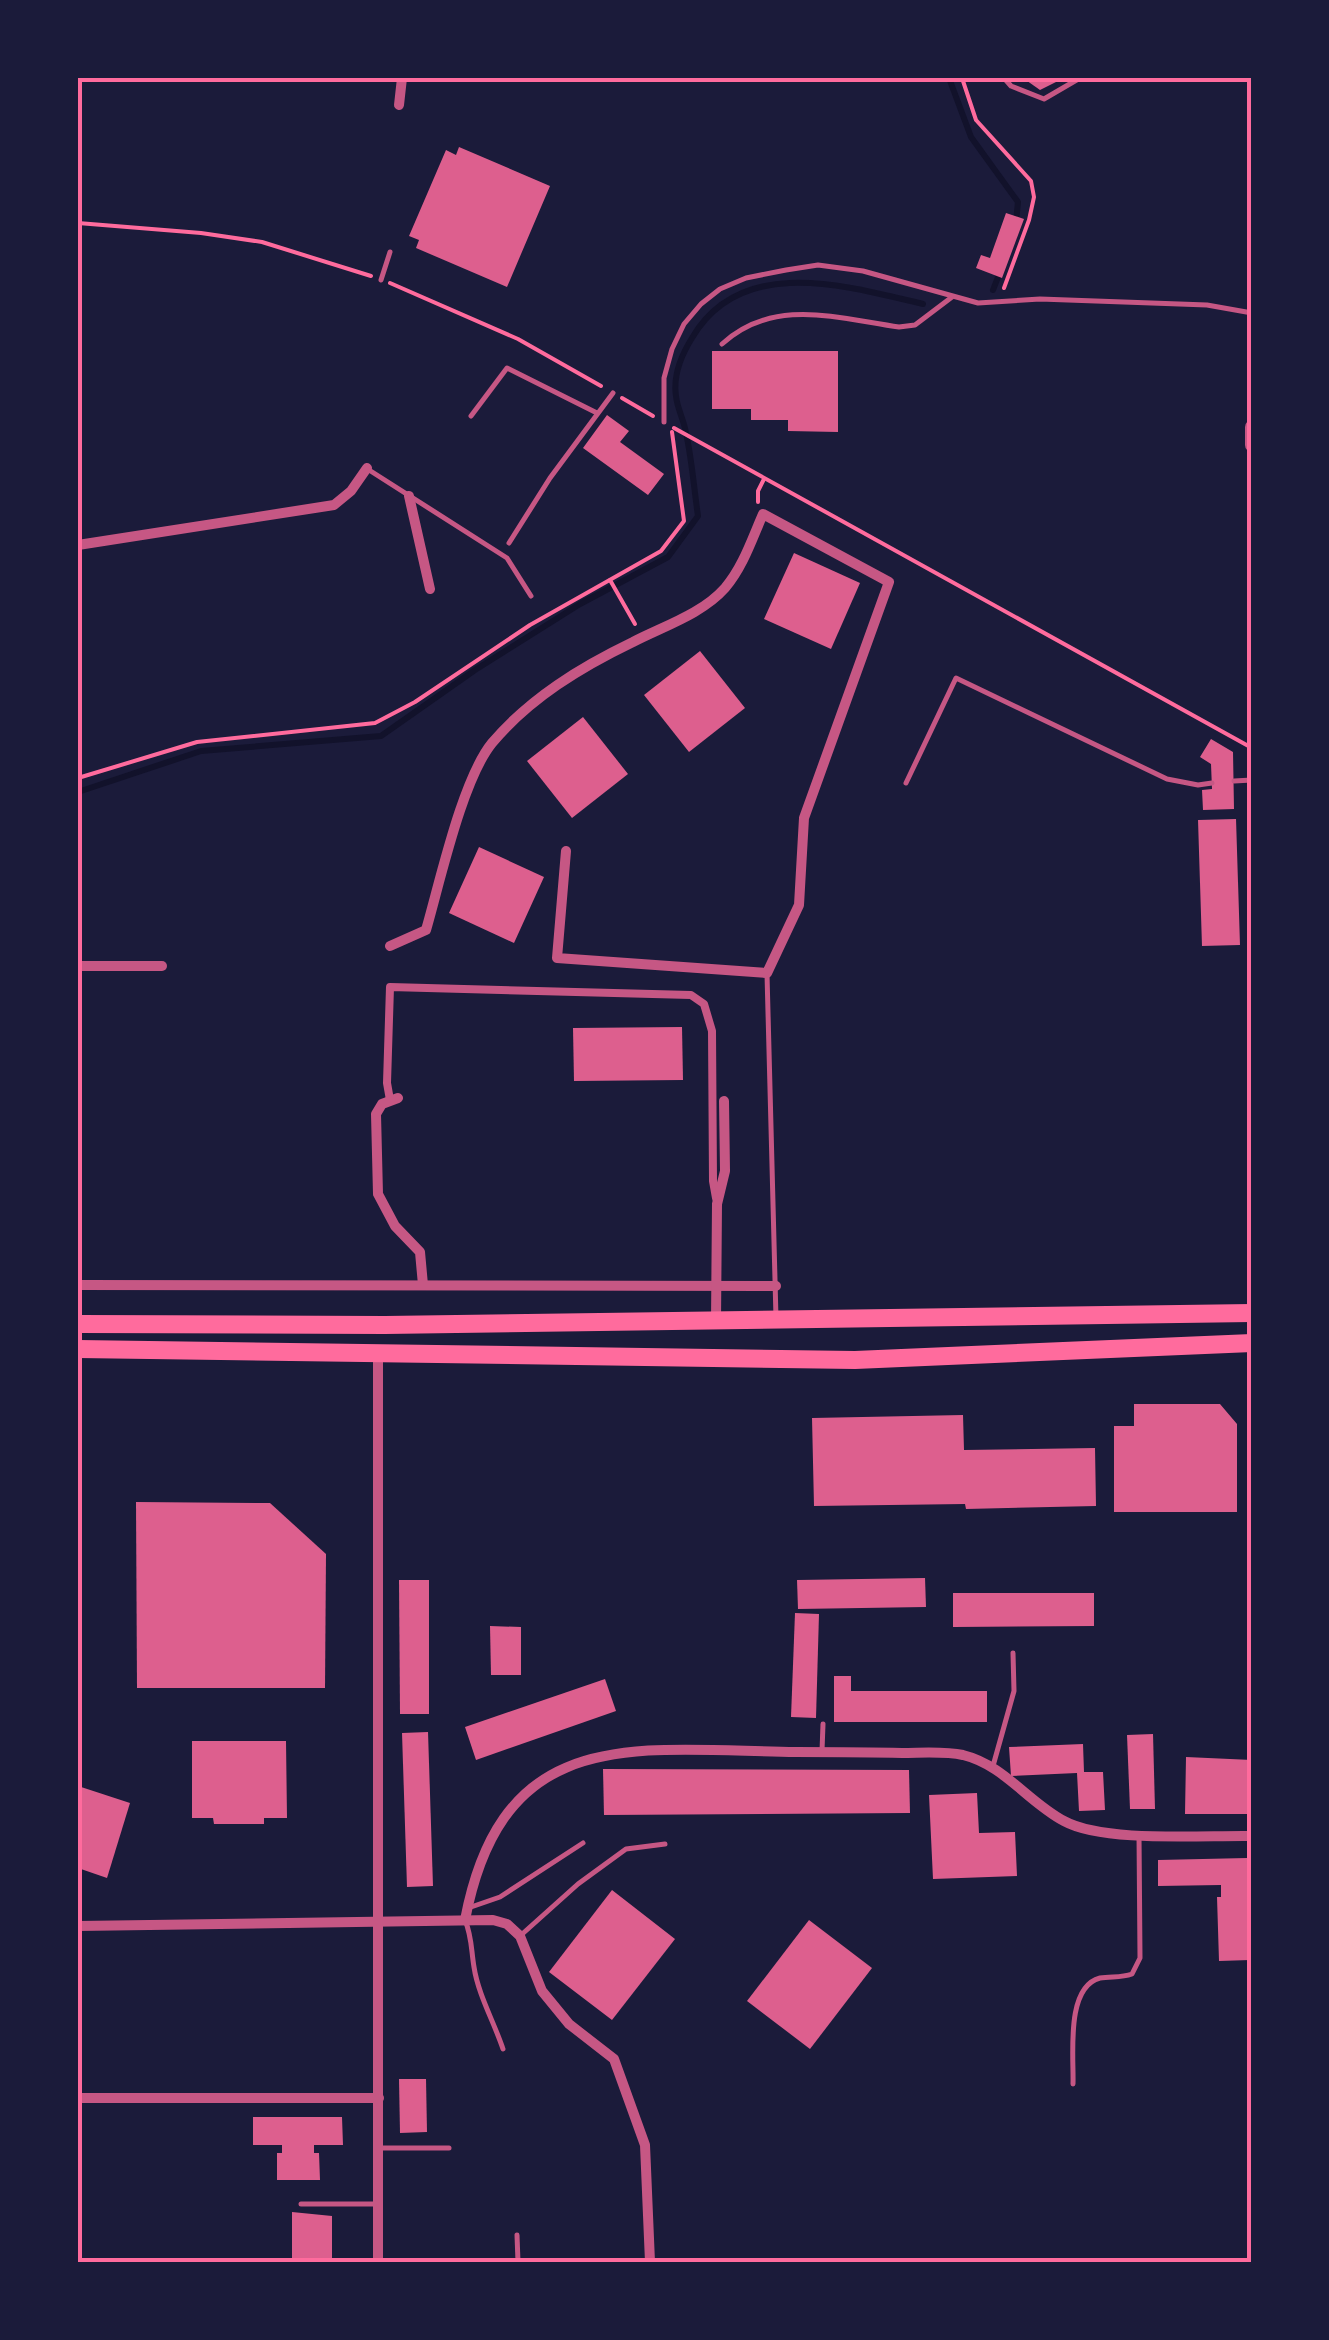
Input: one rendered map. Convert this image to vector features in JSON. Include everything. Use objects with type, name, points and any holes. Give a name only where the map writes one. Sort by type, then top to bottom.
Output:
[{"type":"main road","points":[[78,1324],[385,1325],[1252,1313]]},
{"type":"main road","points":[[78,1349],[855,1360],[1252,1343]]},
{"type":"street","points":[[400,105],[402,78]]},
{"type":"street","points":[[1252,427],[1252,445]]},
{"type":"street","points":[[78,545],[334,504],[351,491],[366,468]]},
{"type":"street","points":[[409,496],[430,590]]},
{"type":"street","points":[[390,946],[426,930],[453,836],[489,747],[544,694],[579,670],[705,607],[739,568],[763,514],[889,582],[804,818],[799,906],[767,972],[557,958],[566,851]]},
{"type":"street","points":[[78,966],[162,966]]},
{"type":"street","points":[[423,1285],[420,1252],[395,1226],[378,1194],[376,1114],[382,1104],[394,1099],[386,1083],[390,987],[691,995],[704,1004],[712,1031],[716,1321]]},
{"type":"street","points":[[717,1204],[725,1172],[724,1101]]},
{"type":"street","points":[[78,1284],[776,1286]]},
{"type":"street","points":[[378,1352],[378,2262]]},
{"type":"street","points":[[465,1920],[480,1858],[510,1807],[535,1782],[568,1766],[614,1754],[693,1750],[963,1756],[1010,1778],[1062,1820],[1098,1832],[1252,1836]]},
{"type":"street","points":[[78,1926],[465,1920],[507,1924],[520,1936],[542,1991],[570,2024],[614,2059],[645,2144],[650,2262]]},
{"type":"street","points":[[78,2098],[380,2098]]},
{"type":"lane","points":[[1004,78],[1011,86],[1044,99],[1080,78]]},
{"type":"lane","points":[[381,280],[390,252]]},
{"type":"lane","points":[[670,425],[664,378],[684,324],[711,296],[746,278],[818,265],[863,271],[978,303],[1040,299],[1207,304],[1252,313]]},
{"type":"lane","points":[[722,344],[742,326],[794,313],[899,327],[915,325],[952,297]]},
{"type":"lane","points":[[471,416],[507,368],[598,413]]},
{"type":"lane","points":[[508,543],[613,393]]},
{"type":"lane","points":[[366,468],[506,558],[531,596]]},
{"type":"lane","points":[[906,783],[956,678],[1167,779],[1212,784]]},
{"type":"lane","points":[[1234,781],[1252,780]]},
{"type":"lane","points":[[767,972],[776,1321]]},
{"type":"lane","points":[[992,1769],[1014,1691],[1012,1653]]},
{"type":"lane","points":[[822,1724],[822,1752]]},
{"type":"lane","points":[[1073,2084],[1075,2006],[1081,1994],[1098,1978],[1132,1974],[1140,1958],[1139,1834]]},
{"type":"lane","points":[[468,1907],[500,1897],[583,1842]]},
{"type":"lane","points":[[520,1936],[578,1884],[626,1849],[666,1844]]},
{"type":"lane","points":[[465,1920],[473,1939],[480,1988],[503,2049]]},
{"type":"lane","points":[[379,2148],[448,2148]]},
{"type":"lane","points":[[301,2204],[378,2204]]},
{"type":"lane","points":[[517,2235],[518,2262]]},
{"type":"path","points":[[962,78],[976,120],[1031,180],[1034,197],[999,302]]},
{"type":"path","points":[[78,223],[262,242],[381,280],[518,339],[1252,748]]},
{"type":"path","points":[[78,778],[197,742],[375,722],[415,702],[530,624],[661,551],[684,521],[670,425]]},
{"type":"path","points":[[758,491],[764,479]]},
{"type":"path","points":[[610,580],[634,623]]},
{"type":"building","points":[[1023,78],[1064,78],[1040,90]]},
{"type":"building","points":[[459,147],[550,186],[507,287],[416,248],[419,240],[409,236],[446,150],[456,155]]},
{"type":"building","points":[[1006,213],[1024,219],[1002,278],[976,268],[981,255],[990,258]]},
{"type":"building","points":[[712,351],[838,351],[838,432],[788,431],[788,420],[751,420],[751,409],[712,409]]},
{"type":"building","points":[[607,415],[629,431],[620,442],[664,474],[648,495],[583,448]]},
{"type":"building","points":[[794,553],[860,583],[831,649],[764,619]]},
{"type":"building","points":[[700,651],[745,708],[689,752],[644,695]]},
{"type":"building","points":[[583,717],[628,774],[572,818],[527,761]]},
{"type":"building","points":[[1211,739],[1233,752],[1234,809],[1203,810],[1202,790],[1212,789],[1211,764],[1200,757]]},
{"type":"building","points":[[1236,819],[1240,945],[1202,946],[1198,820]]},
{"type":"building","points":[[479,847],[544,877],[514,943],[449,913]]},
{"type":"building","points":[[682,1027],[683,1080],[574,1081],[573,1028]]},
{"type":"building","points":[[1134,1404],[1220,1404],[1237,1424],[1237,1512],[1114,1512],[1114,1426],[1134,1426]]},
{"type":"building","points":[[963,1415],[964,1450],[1095,1448],[1096,1506],[814,1506],[812,1418]]},
{"type":"building","points":[[136,1502],[270,1503],[326,1554],[325,1688],[137,1688]]},
{"type":"building","points":[[925,1578],[926,1607],[798,1609],[797,1580]]},
{"type":"building","points":[[399,1580],[429,1580],[429,1714],[400,1714]]},
{"type":"building","points":[[953,1593],[1094,1593],[1094,1626],[953,1627]]},
{"type":"building","points":[[795,1613],[819,1614],[816,1718],[791,1717]]},
{"type":"building","points":[[490,1626],[521,1627],[521,1675],[491,1675]]},
{"type":"building","points":[[834,1676],[851,1676],[851,1691],[987,1691],[987,1722],[834,1722]]},
{"type":"building","points":[[605,1679],[616,1711],[476,1760],[465,1727]]},
{"type":"building","points":[[428,1732],[433,1886],[407,1887],[402,1733]]},
{"type":"building","points":[[1153,1734],[1155,1809],[1130,1809],[1127,1735]]},
{"type":"building","points":[[192,1741],[286,1741],[287,1818],[264,1818],[264,1824],[214,1824],[213,1818],[192,1818]]},
{"type":"building","points":[[1083,1744],[1084,1772],[1103,1772],[1105,1810],[1079,1811],[1077,1773],[1011,1776],[1009,1747]]},
{"type":"building","points":[[1186,1757],[1252,1760],[1252,1802],[1248,1802],[1248,1814],[1185,1814]]},
{"type":"building","points":[[603,1769],[909,1770],[910,1813],[604,1815]]},
{"type":"building","points":[[78,1786],[130,1803],[107,1878],[78,1868]]},
{"type":"building","points":[[977,1793],[979,1833],[1015,1832],[1017,1876],[933,1879],[929,1795]]},
{"type":"building","points":[[1247,1858],[1250,1960],[1219,1961],[1217,1897],[1221,1897],[1221,1885],[1158,1886],[1158,1860]]},
{"type":"building","points":[[612,1890],[675,1939],[612,2020],[549,1972]]},
{"type":"building","points":[[809,1920],[872,1968],[810,2049],[747,2001]]},
{"type":"building","points":[[399,2079],[426,2079],[427,2132],[400,2133]]},
{"type":"building","points":[[253,2117],[342,2117],[343,2145],[314,2145],[314,2153],[319,2153],[320,2180],[277,2180],[277,2153],[282,2153],[282,2145],[253,2145]]},
{"type":"building","points":[[292,2212],[332,2216],[332,2262],[292,2262]]},
{"type":"waterway","points":[[949,78],[971,137],[1018,202],[1016,222]]},
{"type":"waterway","points":[[993,290],[1000,272]]},
{"type":"waterway","points":[[78,792],[201,751],[381,736],[475,670],[580,604],[668,557],[698,516],[688,443],[675,388],[677,373],[688,344],[713,312],[738,295],[767,286],[797,283],[862,290],[923,304]]}]
